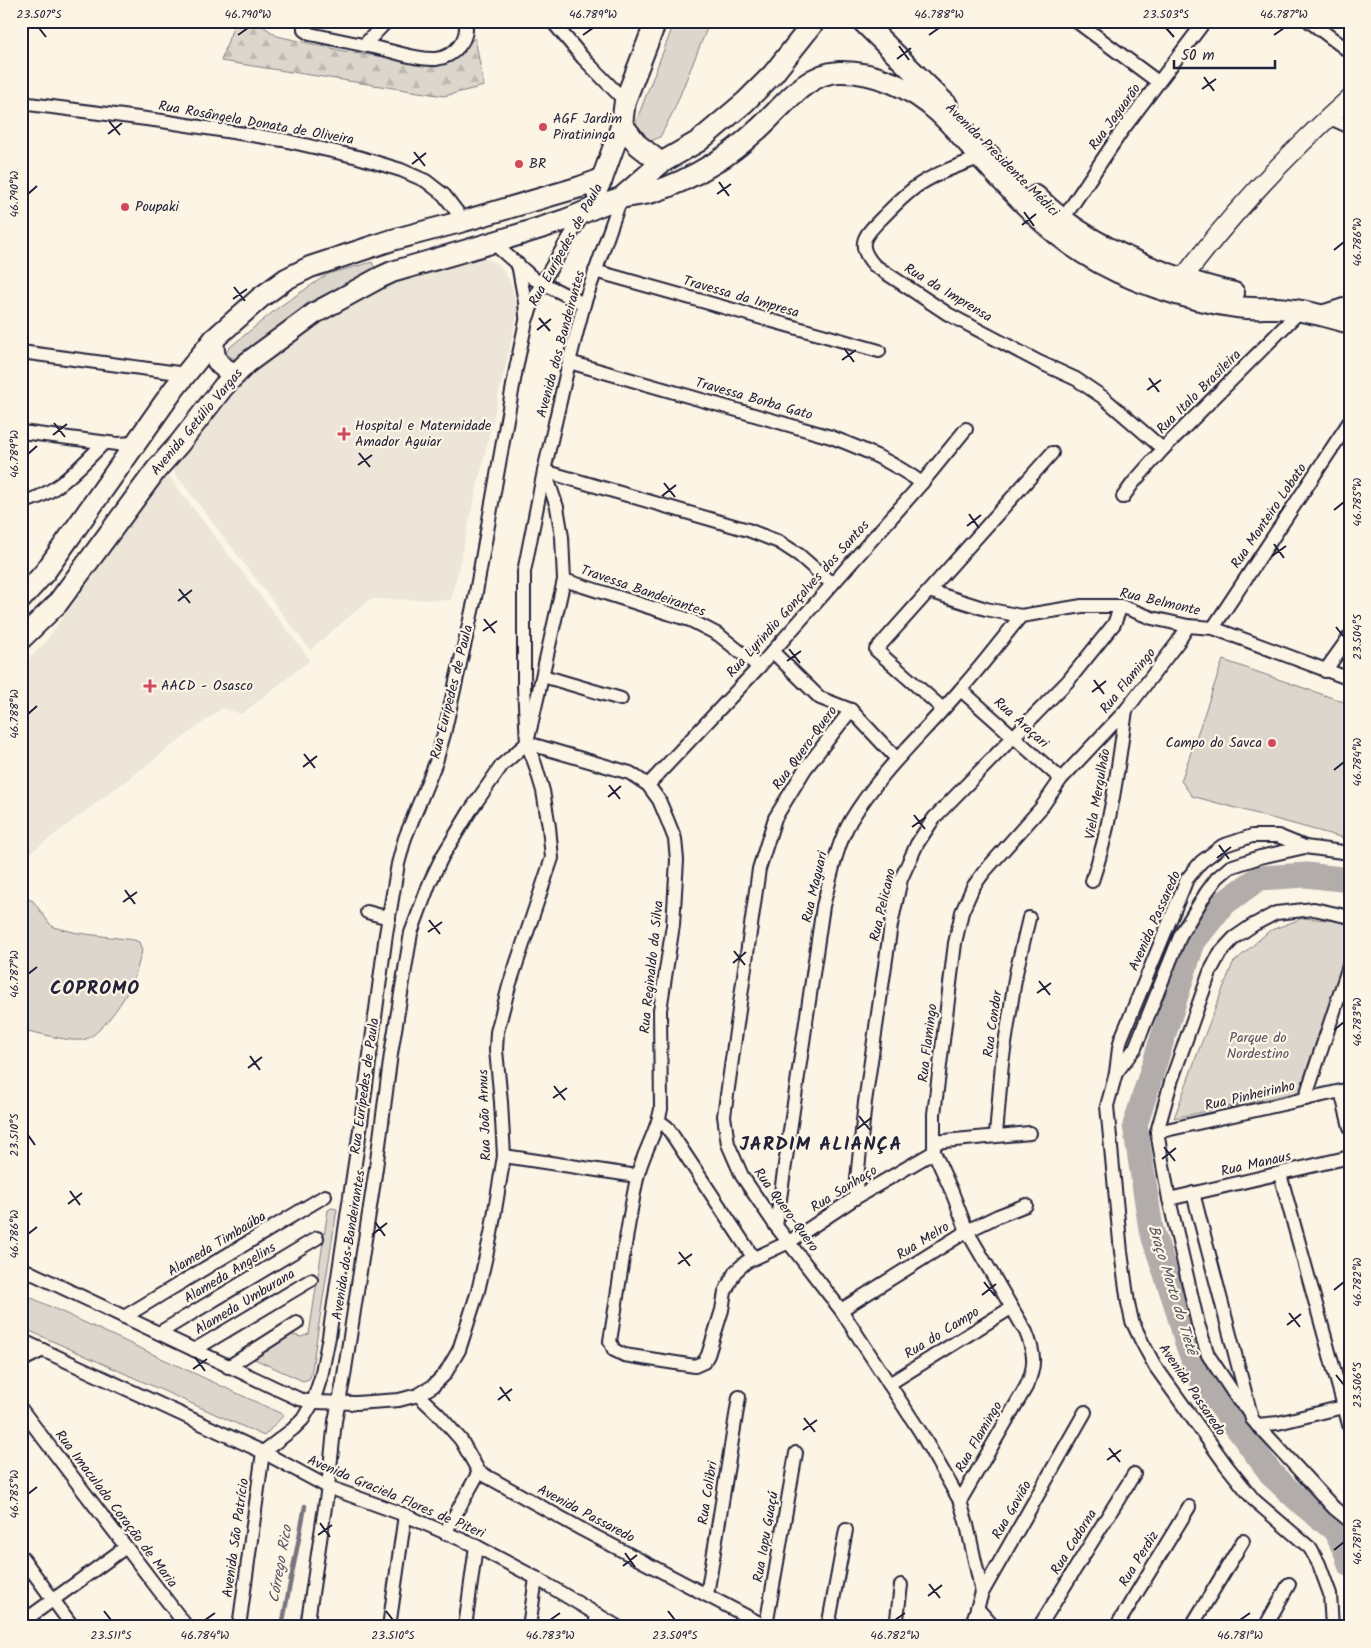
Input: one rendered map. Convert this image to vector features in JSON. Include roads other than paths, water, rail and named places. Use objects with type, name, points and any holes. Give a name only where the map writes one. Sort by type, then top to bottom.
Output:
[{"type":"main road","name":"Rua Eurípedes de Paula","points":[[585,212],[602,178],[622,124],[625,102],[656,21]]},
{"type":"main road","name":"Avenida Getúlio Vargas","points":[[621,198],[661,163],[699,141],[746,102],[773,74],[815,21]]},
{"type":"main road","name":"Avenida Presidente Médici","points":[[862,21],[987,155],[1016,195],[1058,226],[1128,258],[1177,286],[1208,287],[1252,298],[1275,308],[1308,312],[1350,323]]},
{"type":"main road","name":"Avenida Getúlio Vargas","points":[[21,639],[57,604],[156,470],[179,444],[224,386],[247,363],[316,313],[392,272],[565,220],[621,198],[653,192],[683,180],[714,164],[756,132],[800,89],[818,76],[836,72]]},
{"type":"main road","name":"Avenida Presidente Médici","points":[[836,72],[876,77],[899,86],[937,111],[987,155]]},
{"type":"main road","points":[[1177,286],[1230,220],[1293,150],[1350,98]]},
{"type":"main road","points":[[622,124],[638,145],[661,163]]},
{"type":"main road","points":[[21,599],[45,572],[186,374],[214,339],[260,298],[286,279],[310,267],[392,240],[580,187],[602,178]]},
{"type":"main road","points":[[214,339],[213,350],[215,358],[220,365],[236,374]]},
{"type":"street","points":[[304,21],[304,30],[310,34],[418,58],[438,59],[452,52],[463,42],[465,21]]},
{"type":"street","points":[[364,45],[387,21]]},
{"type":"street","points":[[552,21],[583,58],[625,102]]},
{"type":"street","points":[[1076,21],[1158,82]]},
{"type":"street","name":"Rua Jaguarão","points":[[1058,226],[1121,132],[1205,21]]},
{"type":"street","points":[[1309,21],[1350,52]]},
{"type":"street","name":"Rua Rosângela Donata de Oliveira","points":[[21,103],[162,121],[284,140],[358,157],[401,170],[426,181],[444,195],[464,221]]},
{"type":"street","points":[[1328,117],[1350,127]]},
{"type":"street","name":"Rua da Imprensa","points":[[987,155],[946,171],[920,184],[899,201],[869,231],[863,244],[866,256],[874,265],[948,314],[1039,362],[1076,379],[1104,398],[1163,449]]},
{"type":"street","name":"Avenida dos Bandeirantes","points":[[306,1627],[328,1487],[338,1403],[343,1382],[372,1197],[391,1054],[411,934],[430,882],[442,857],[470,811],[502,765],[527,743],[524,686],[524,572],[544,472],[584,304],[621,198]]},
{"type":"street","name":"Rua Eurípedes de Paula","points":[[263,1452],[303,1419],[313,1402],[321,1377],[329,1337],[360,1133],[398,864],[405,838],[436,762],[444,734],[475,598],[526,322],[542,284],[585,212]]},
{"type":"street","points":[[492,242],[542,284],[584,304]]},
{"type":"street","points":[[518,264],[525,302],[526,322]]},
{"type":"street","name":"Travessa da Impresa","points":[[595,271],[879,351]]},
{"type":"street","points":[[1308,312],[1350,303]]},
{"type":"street","name":"Rua Italo Brasileira","points":[[1124,497],[1133,483],[1163,449],[1308,312]]},
{"type":"street","points":[[21,352],[186,374]]},
{"type":"street","name":"Travessa Borba Gato","points":[[569,362],[831,437],[861,448],[894,464],[922,483]]},
{"type":"street","name":"Rua Monteiro Lobato","points":[[1212,628],[1350,421]]},
{"type":"street","name":"Rua Lyrindio Gonçalves dos Santos","points":[[648,785],[773,652],[922,483],[966,429]]},
{"type":"street","points":[[21,432],[104,443],[136,443]]},
{"type":"street","points":[[21,502],[30,501],[46,494],[71,475],[104,443]]},
{"type":"street","points":[[943,709],[876,650],[1052,453]]},
{"type":"street","points":[[527,743],[564,580],[562,537],[557,507],[544,472]]},
{"type":"street","points":[[544,472],[748,530],[779,542],[799,555],[832,584]]},
{"type":"street","name":"Travessa Bandeirantes","points":[[564,580],[690,620],[719,635],[759,667]]},
{"type":"street","name":"Rua Belmonte","points":[[929,591],[986,609],[1021,616],[1082,606],[1121,606],[1152,618],[1188,626],[1212,628],[1350,679]]},
{"type":"street","name":"Rua Pelicano","points":[[855,1198],[865,1102],[891,925],[901,879],[917,844],[934,818],[1068,681],[1114,624],[1121,606]]},
{"type":"street","name":"Rua Maguari","points":[[776,1226],[824,906],[836,856],[851,821],[872,790],[897,759],[961,690],[1021,616]]},
{"type":"street","name":"Rua Flamingo","points":[[960,1501],[1022,1394],[1034,1368],[1030,1342],[1026,1332],[967,1231],[934,1147],[934,1114],[955,943],[962,912],[973,887],[984,872],[1041,808],[1061,779],[1126,710],[1188,626]]},
{"type":"street","points":[[1325,671],[1350,636]]},
{"type":"street","points":[[773,652],[820,698],[851,710],[897,759]]},
{"type":"street","points":[[543,676],[621,699]]},
{"type":"street","name":"Rua Araçari","points":[[961,690],[1061,779]]},
{"type":"street","name":"Rua Quero-Quero","points":[[851,710],[805,769],[775,818],[759,868],[724,1116],[728,1144],[742,1176],[776,1226],[841,1310],[921,1433],[960,1501],[982,1593]]},
{"type":"street","name":"Viela Mergulhão","points":[[1092,881],[1109,823],[1126,710]]},
{"type":"street","name":"Rua Reginaldo da Silva","points":[[527,743],[630,773],[648,785],[659,800],[675,839],[677,860],[673,925],[660,1010],[661,1109],[659,1121],[637,1176],[610,1341]]},
{"type":"street","name":"Rua João Arnus","points":[[338,1403],[399,1400],[418,1395],[433,1386],[445,1374],[459,1350],[478,1291],[491,1234],[504,1156],[502,1102],[496,1050],[497,1032],[509,986],[552,858],[543,790],[536,764],[527,743]]},
{"type":"street","name":"Avenida Passaredo","points":[[1332,1627],[1330,1594],[1319,1564],[1310,1548],[1254,1500],[1226,1466],[1155,1366],[1132,1321],[1120,1252],[1107,1106],[1116,1073],[1121,1039],[1187,879],[1201,862],[1222,846],[1252,836],[1278,836],[1306,847],[1350,853]]},
{"type":"street","name":"Avenida Passaredo","points":[[1116,1073],[1135,1048],[1182,934],[1217,878],[1230,867],[1237,864],[1306,847]]},
{"type":"street","points":[[1249,1410],[1239,1401],[1208,1355],[1198,1324],[1169,1199],[1157,1132],[1171,1082],[1210,972],[1220,953],[1234,938],[1276,913],[1314,908],[1350,917]]},
{"type":"street","points":[[367,912],[389,918]]},
{"type":"street","name":"Rua Condor","points":[[996,1135],[1002,1063],[1014,982],[1029,918]]},
{"type":"street","points":[[1305,1098],[1350,963]]},
{"type":"street","points":[[1345,1090],[1350,1127]]},
{"type":"street","name":"Rua Pinheirinho","points":[[1157,1132],[1345,1090]]},
{"type":"street","points":[[659,1121],[667,1127],[753,1257]]},
{"type":"street","name":"Rua Sanhaço","points":[[610,1341],[614,1350],[624,1355],[696,1366],[704,1362],[708,1355],[722,1310],[725,1292],[735,1272],[753,1257],[789,1242],[934,1147],[996,1135],[1030,1133]]},
{"type":"street","points":[[504,1156],[637,1176]]},
{"type":"street","name":"Rua Manaus","points":[[1169,1199],[1350,1157]]},
{"type":"street","points":[[1280,1174],[1350,1428]]},
{"type":"street","points":[[1194,1193],[1252,1419],[1334,1508],[1350,1521]]},
{"type":"street","name":"Alameda Timbaúba","points":[[124,1317],[325,1196]]},
{"type":"street","name":"Rua Melro","points":[[841,1310],[967,1231],[1026,1205]]},
{"type":"street","name":"Alameda Angelins","points":[[159,1333],[317,1238]]},
{"type":"street","points":[[21,1268],[299,1399],[313,1402],[338,1403]]},
{"type":"street","name":"Alameda Umburana","points":[[194,1350],[311,1280]]},
{"type":"street","name":"Rua do Campo","points":[[889,1384],[1011,1308]]},
{"type":"street","points":[[228,1367],[297,1323]]},
{"type":"street","name":"Avenida Graciela Flores de Piteri","points":[[21,1340],[263,1452],[328,1487],[476,1546],[536,1578],[596,1620],[618,1627]]},
{"type":"street","points":[[21,1361],[43,1350]]},
{"type":"street","points":[[418,1395],[461,1440],[479,1472],[445,1533]]},
{"type":"street","name":"Rua Colibri","points":[[707,1595],[739,1397]]},
{"type":"street","points":[[1257,1425],[1278,1423],[1343,1406]]},
{"type":"street","name":"Rua Imaculado Coração de Maria","points":[[21,1409],[186,1627]]},
{"type":"street","name":"Rua Gavião","points":[[971,1627],[982,1593],[1085,1412]]},
{"type":"street","name":"Avenida São Patrício","points":[[239,1627],[263,1452]]},
{"type":"street","name":"Rua Iapu Guaçú","points":[[767,1627],[796,1453]]},
{"type":"street","name":"Avenida Passaredo","points":[[479,1472],[583,1530],[767,1627]]},
{"type":"street","name":"Rua Codorna","points":[[1040,1627],[1134,1474]]},
{"type":"street","name":"Rua Perdiz","points":[[1116,1627],[1189,1507]]},
{"type":"street","points":[[389,1627],[404,1516]]},
{"type":"street","points":[[828,1627],[846,1530]]},
{"type":"street","points":[[1191,1627],[1243,1541]]},
{"type":"street","points":[[464,1627],[476,1546]]},
{"type":"street","points":[[21,1624],[126,1548]]},
{"type":"street","points":[[21,1556],[73,1627]]},
{"type":"street","points":[[529,1627],[536,1578]]},
{"type":"street","points":[[1265,1627],[1289,1584]]},
{"type":"street","points":[[896,1627],[901,1585]]},
{"type":"street","points":[[977,1608],[994,1627]]},
{"type":"waterway","name":"Braço Morto do Tietê","points":[[1350,880],[1306,875],[1259,878],[1223,904],[1193,942],[1135,1125],[1151,1229],[1199,1376],[1273,1476],[1335,1530],[1347,1554],[1350,1565]]},
{"type":"waterway","name":"Córrego Rico","points":[[282,1627],[305,1506]]},
{"type":"place","name":"AGF Jardim Piratininga","points":[[543,127]]},
{"type":"place","name":"BR","points":[[519,164]]},
{"type":"place","name":"Poupaki","points":[[125,207]]},
{"type":"place","name":"Hospital e Maternidade Amador Aguiar","points":[[344,434]]},
{"type":"place","name":"AACD - Osasco","points":[[150,686]]},
{"type":"place","name":"Campo do Savca","points":[[1272,743]]},
{"type":"district","name":"COPROMO","points":[[95,989]]},
{"type":"district","name":"JARDIM ALIANÇA","points":[[821,1145]]},
{"type":"park label","name":"Parque do Nordestino","points":[[1258,1046]]}]
